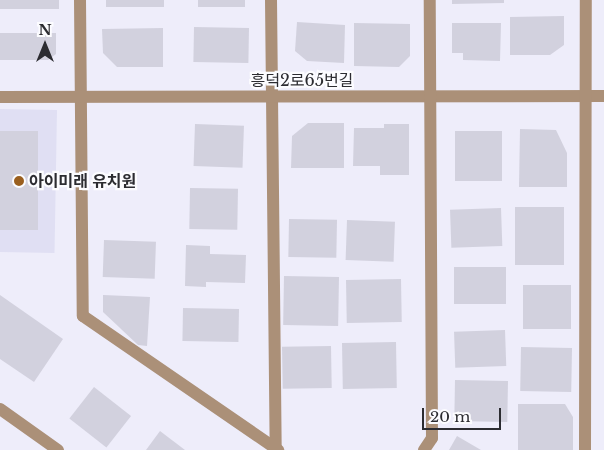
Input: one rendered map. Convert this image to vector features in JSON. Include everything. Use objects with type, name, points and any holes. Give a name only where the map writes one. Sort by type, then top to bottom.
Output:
[{"type":"street","points":[[80,0],[83,316],[277,449]]},
{"type":"street","points":[[271,0],[277,449]]},
{"type":"street","points":[[424,450],[432,438],[430,0]]},
{"type":"street","points":[[585,450],[586,0]]},
{"type":"street","name":"흥덕2로65번길","points":[[0,97],[604,96]]},
{"type":"street","points":[[0,409],[58,450]]},
{"type":"shaded area","points":[[0,109],[57,110],[54,253],[0,252]]},
{"type":"building","points":[[0,0],[59,0],[59,9],[0,9]]},
{"type":"building","points":[[106,0],[164,0],[164,7],[106,7]]},
{"type":"building","points":[[198,0],[245,0],[245,7],[198,7]]},
{"type":"building","points":[[452,0],[504,0],[504,3],[452,4]]},
{"type":"building","points":[[564,16],[564,45],[550,55],[510,55],[510,17]]},
{"type":"building","points":[[297,22],[345,25],[344,63],[307,61],[295,51]]},
{"type":"building","points":[[354,23],[410,24],[410,56],[399,67],[354,66]]},
{"type":"building","points":[[452,23],[501,23],[500,61],[463,60],[463,53],[452,53]]},
{"type":"building","points":[[194,27],[249,28],[248,63],[193,62]]},
{"type":"building","points":[[163,28],[163,67],[117,67],[103,53],[102,29]]},
{"type":"building","points":[[0,33],[56,33],[56,54],[48,60],[0,60]]},
{"type":"building","points":[[308,123],[344,123],[344,168],[291,168],[292,136]]},
{"type":"building","points":[[195,124],[244,126],[243,168],[194,166]]},
{"type":"building","points":[[384,124],[409,124],[409,175],[380,175],[380,166],[353,166],[354,128],[384,128]]},
{"type":"building","points":[[520,129],[556,130],[567,153],[567,187],[519,187]]},
{"type":"building","name":"아이미래 유치원","points":[[0,131],[38,131],[38,230],[0,230]]},
{"type":"building","points":[[455,131],[502,131],[502,181],[455,181]]},
{"type":"building","points":[[190,188],[238,189],[237,230],[189,229]]},
{"type":"building","points":[[515,207],[564,207],[564,265],[515,265]]},
{"type":"building","points":[[501,208],[502,246],[451,248],[450,210]]},
{"type":"building","points":[[289,219],[337,220],[336,258],[288,257]]},
{"type":"building","points":[[347,220],[395,222],[394,262],[346,260]]},
{"type":"building","points":[[104,240],[156,242],[155,279],[103,277]]},
{"type":"building","points":[[186,245],[210,246],[210,254],[246,255],[245,283],[206,282],[206,287],[185,286]]},
{"type":"building","points":[[454,267],[506,267],[506,304],[454,304]]},
{"type":"building","points":[[284,276],[339,277],[338,326],[283,325]]},
{"type":"building","points":[[401,279],[402,322],[347,323],[346,280]]},
{"type":"building","points":[[523,285],[571,285],[571,329],[523,329]]},
{"type":"building","points":[[0,295],[63,339],[34,382],[0,359]]},
{"type":"building","points":[[103,295],[150,297],[147,346],[138,345],[103,312]]},
{"type":"building","points":[[183,308],[239,309],[238,342],[182,341]]},
{"type":"building","points":[[505,330],[506,366],[455,368],[454,332]]},
{"type":"building","points":[[396,342],[397,388],[343,389],[342,343]]},
{"type":"building","points":[[331,346],[332,388],[283,389],[282,347]]},
{"type":"building","points":[[521,347],[572,348],[571,392],[520,391]]},
{"type":"building","points":[[455,380],[508,381],[507,422],[454,421]]},
{"type":"building","points":[[94,387],[131,416],[106,447],[69,419]]},
{"type":"building","points":[[518,404],[565,404],[573,417],[573,450],[518,450]]},
{"type":"building","points":[[160,431],[185,450],[146,450]]},
{"type":"building","points":[[457,436],[481,450],[449,450]]},
{"type":"place","name":"아이미래 유치원","points":[[19,181]]}]
